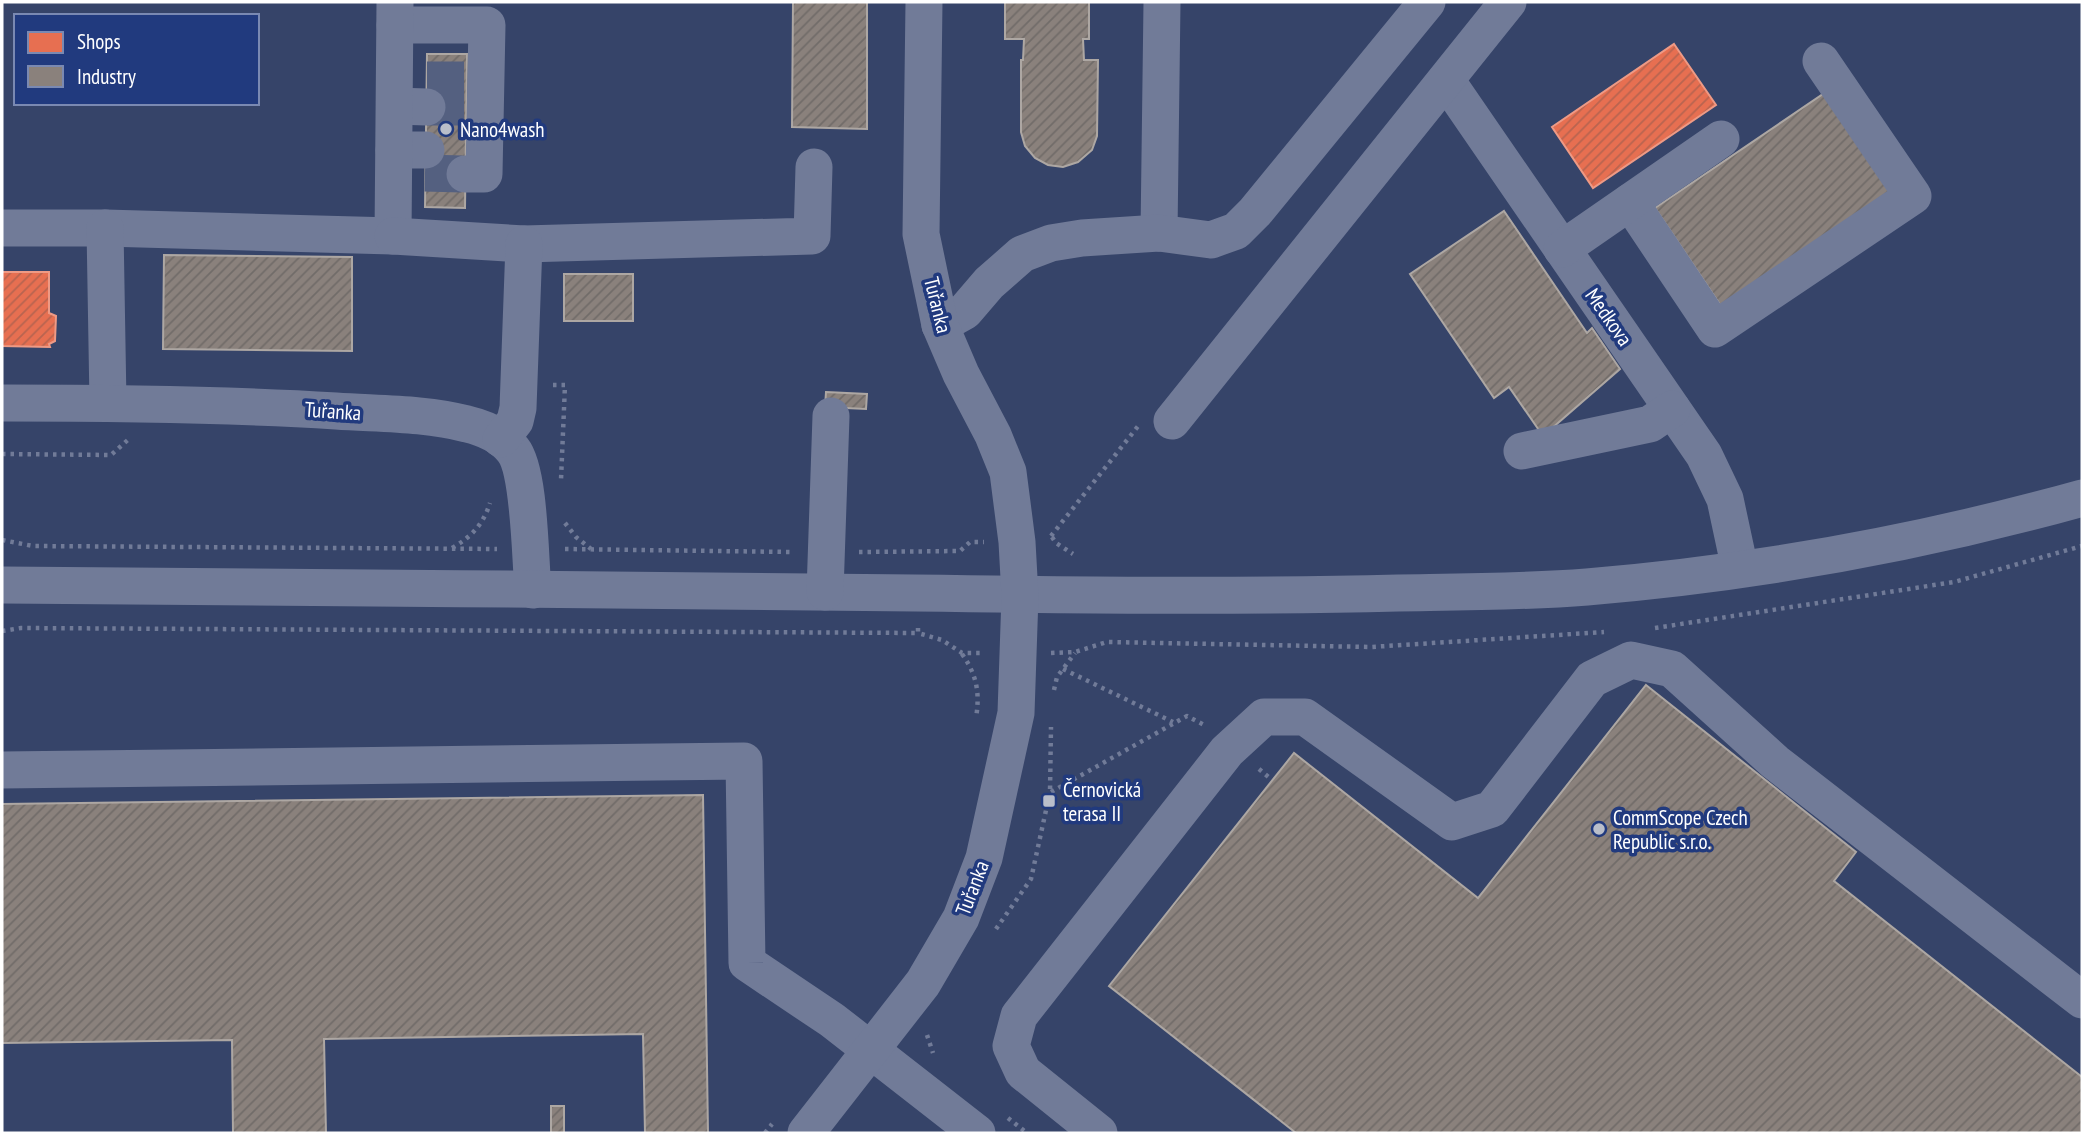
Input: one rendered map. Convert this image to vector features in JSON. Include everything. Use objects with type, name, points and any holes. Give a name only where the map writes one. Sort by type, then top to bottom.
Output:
[{"type":"street","name":"Tuřanka","points":[[789,1128],[872,1050],[923,983],[946,947],[961,918],[984,858],[1016,713],[1020,596],[1017,542],[1008,472],[940,324],[922,234],[924,2]]},
{"type":"street","points":[[1159,233],[1162,2]]},
{"type":"street","points":[[940,324],[965,311],[989,283],[1022,254],[1051,243],[1082,238],[1159,233],[1211,240],[1236,231],[1255,212],[1427,2]]},
{"type":"street","points":[[1172,421],[1508,2]]},
{"type":"street","points":[[393,236],[410,161],[411,93],[395,13],[487,25],[476,94],[472,158]]},
{"type":"street","points":[[1630,202],[1715,329],[1913,196],[1821,61]]},
{"type":"street","name":"Medkova","points":[[1446,80],[1704,455],[1720,488],[1741,569]]},
{"type":"street","points":[[1562,249],[1721,139]]},
{"type":"street","points":[[2,228],[105,228],[393,236],[524,244],[812,236],[814,167]]},
{"type":"street","points":[[105,228],[108,403]]},
{"type":"street","points":[[500,439],[515,421],[518,408],[524,244]]},
{"type":"street","name":"Tuřanka","points":[[2,403],[230,405],[428,417],[468,424],[490,432],[511,447],[518,458],[522,469],[533,590]]},
{"type":"street","points":[[1522,451],[1650,424],[1672,409]]},
{"type":"street","points":[[825,593],[831,416]]},
{"type":"street","points":[[2,585],[1020,596],[1279,596],[1520,590],[1587,587],[1741,569],[1907,540],[2082,498]]},
{"type":"street","points":[[1099,1133],[1023,1072],[1011,1046],[1019,1016],[1227,751],[1264,717],[1305,717],[1452,822],[1492,809],[1592,679],[1630,660],[1672,669],[1775,762],[2082,1000]]},
{"type":"street","points":[[2,769],[744,761],[747,963],[872,1050],[992,1125]]},
{"type":"path","points":[[519,384],[565,385],[561,491]]},
{"type":"path","points":[[2,454],[111,455],[136,433]]},
{"type":"path","points":[[451,548],[466,540],[485,520],[490,494]]},
{"type":"path","points":[[563,514],[566,524],[576,537],[592,550]]},
{"type":"path","points":[[2,631],[21,628],[918,633]]},
{"type":"path","points":[[1051,700],[1057,677],[1075,652]]},
{"type":"path","points":[[962,653],[975,675],[978,688],[975,727]]},
{"type":"path","points":[[1063,669],[1174,722]]},
{"type":"path","points":[[1050,792],[1174,722],[1187,716],[1200,722]]},
{"type":"path","points":[[994,932],[1031,879],[1050,792],[1051,726]]},
{"type":"path","points":[[929,1027],[927,1036],[931,1052],[940,1060]]},
{"type":"path","points":[[992,1125],[1027,1133]]},
{"type":"path","points":[[765,1133],[789,1128]]},
{"type":"building: Shops","points":[[1674,44],[1716,105],[1593,188],[1552,127]]},
{"type":"building: Shops","points":[[2,272],[49,272],[49,313],[56,316],[55,341],[49,344],[50,347],[2,346]]},
{"type":"building: Industry","points":[[793,2],[867,2],[867,129],[792,127]]},
{"type":"building: Industry","points":[[1005,2],[1089,2],[1089,39],[1083,39],[1084,60],[1098,60],[1097,136],[1092,150],[1078,162],[1063,167],[1048,165],[1035,158],[1025,146],[1021,132],[1021,60],[1024,39],[1005,39]]},
{"type":"building: Industry","name":"Nano4wash","points":[[427,54],[467,54],[465,208],[425,207]]},
{"type":"building: Industry","points":[[1826,92],[1893,191],[1721,306],[1655,208]]},
{"type":"building: Industry","points":[[1504,211],[1587,333],[1592,328],[1620,369],[1543,436],[1509,387],[1494,398],[1410,274]]},
{"type":"building: Industry","points":[[164,255],[352,257],[352,351],[163,349]]},
{"type":"building: Industry","points":[[564,274],[633,274],[633,321],[564,321]]},
{"type":"building: Industry","points":[[826,392],[867,394],[866,409],[825,407]]},
{"type":"building: Industry","points":[[1646,685],[1856,852],[1834,881],[2082,1077],[2082,1133],[1296,1133],[1109,986],[1294,753],[1478,898]]},
{"type":"building: Industry","points":[[703,795],[708,1133],[645,1133],[643,1034],[324,1039],[326,1133],[233,1133],[232,1040],[2,1043],[2,804]]},
{"type":"building: Industry","points":[[551,1106],[564,1106],[564,1133],[551,1133]]},
{"type":"tunnel","points":[[427,80],[466,80]]},
{"type":"tunnel","points":[[427,107],[466,107]]},
{"type":"tunnel","points":[[425,173],[465,174]]},
{"type":"place","name":"Nano4wash","points":[[446,129]]},
{"type":"place","name":"Černovická terasa II","points":[[1049,801]]},
{"type":"place","name":"CommScope Czech Republic s.r.o.","points":[[1599,829]]}]
